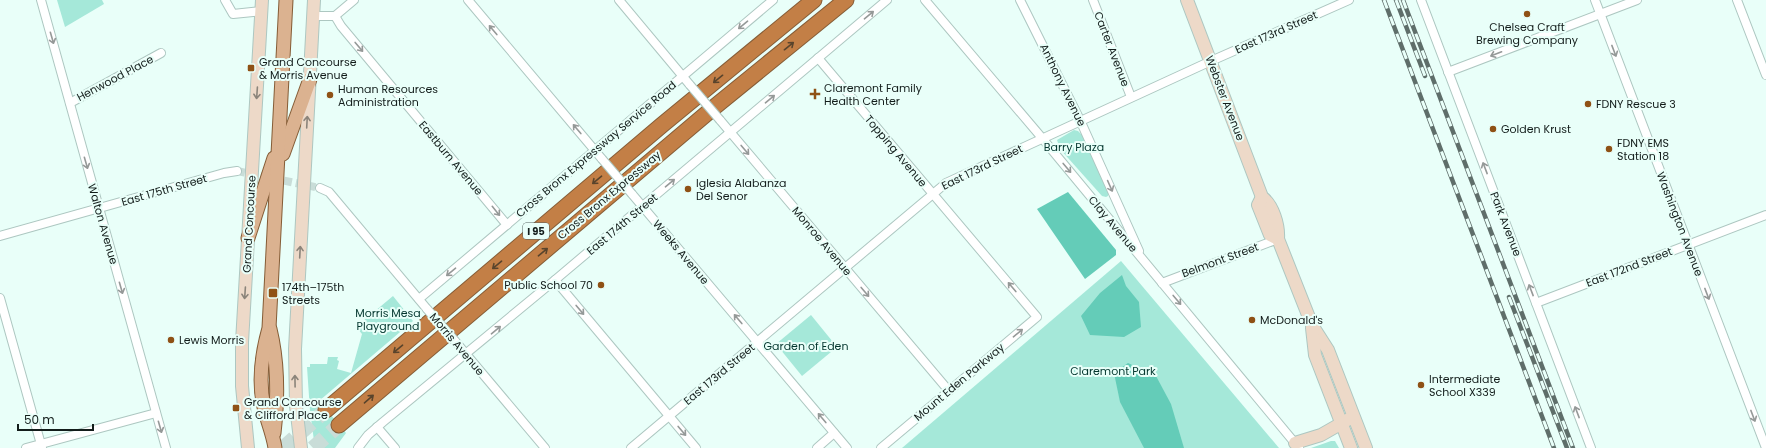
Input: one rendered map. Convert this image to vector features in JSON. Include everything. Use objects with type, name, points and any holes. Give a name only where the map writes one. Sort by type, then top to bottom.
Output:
[{"type":"highway","name":"Cross Bronx Expressway","points":[[326,410],[685,106],[814,0]]},
{"type":"highway","name":"Cross Bronx Expressway","points":[[339,425],[712,109],[846,0]]},
{"type":"main road","points":[[274,442],[264,407],[262,386],[263,350],[269,328],[280,141],[286,0]]},
{"type":"main road","points":[[278,169],[310,79]]},
{"type":"main road","points":[[248,238],[280,141]]},
{"type":"street","name":"Walton Avenue","points":[[41,0],[166,448]]},
{"type":"street","points":[[225,0],[233,14],[262,5]]},
{"type":"street","points":[[301,448],[296,406],[295,349],[314,0]]},
{"type":"street","points":[[313,16],[335,16],[354,0]]},
{"type":"street","name":"Weeks Avenue","points":[[468,0],[847,448]]},
{"type":"street","name":"Monroe Avenue","points":[[619,0],[949,391]]},
{"type":"street","name":"Cross Bronx Expressway Service Road","points":[[419,299],[771,0]]},
{"type":"street","name":"East 174th Street","points":[[358,448],[377,426],[555,280],[887,0]]},
{"type":"street","name":"Clay Avenue","points":[[925,0],[1042,138],[1297,445]]},
{"type":"street","name":"Anthony Avenue","points":[[1020,0],[1080,120],[1142,260]]},
{"type":"street","name":"Carter Avenue","points":[[1093,0],[1131,97]]},
{"type":"street","name":"Webster Avenue","points":[[1188,0],[1262,197],[1258,205],[1261,213],[1270,235],[1278,239],[1312,325],[1328,350],[1366,448]]},
{"type":"street","name":"East 173rd Street","points":[[631,448],[844,267],[946,183],[1080,120],[1349,0]]},
{"type":"street","name":"Park Avenue","points":[[1421,0],[1591,448]]},
{"type":"street","name":"Washington Avenue","points":[[1595,0],[1766,448]]},
{"type":"street","points":[[1448,72],[1637,0]]},
{"type":"street","points":[[1737,0],[1766,75]]},
{"type":"street","name":"Grand Concourse","points":[[248,448],[243,399],[242,357],[262,5]]},
{"type":"street","name":"Eastburn Avenue","points":[[335,16],[341,26],[507,225]]},
{"type":"street","name":"Henwood Place","points":[[70,103],[161,53]]},
{"type":"street","name":"Topping Avenue","points":[[818,58],[1037,317]]},
{"type":"street","name":"East 175th Street","points":[[0,236],[224,173],[237,171]]},
{"type":"street","name":"Morris Avenue","points":[[320,188],[331,195],[545,448]]},
{"type":"street","name":"East 172nd Street","points":[[1536,303],[1766,215]]},
{"type":"street","name":"Belmont Street","points":[[1162,283],[1278,239]]},
{"type":"street","points":[[555,280],[696,448]]},
{"type":"street","points":[[0,298],[42,446]]},
{"type":"street","name":"Mount Eden Parkway","points":[[881,448],[1037,317]]},
{"type":"street","name":"Webster Avenue","points":[[1312,325],[1315,355],[1351,448]]},
{"type":"street","points":[[26,448],[42,446],[156,413]]},
{"type":"street","points":[[1297,445],[1321,435],[1354,416]]},
{"type":"street","points":[[377,426],[396,448]]},
{"type":"street","points":[[817,448],[834,433]]},
{"type":"green space","points":[[57,0],[102,0],[104,4],[65,27]]},
{"type":"green space","name":"Barry Plaza","points":[[1074,130],[1078,131],[1082,135],[1108,192],[1108,196],[1106,197],[1102,196],[1060,149],[1057,140]]},
{"type":"green space","points":[[1068,192],[1116,250],[1116,255],[1085,279],[1037,209]]},
{"type":"green space","name":"Claremont Park","points":[[1121,261],[1279,448],[902,448]]},
{"type":"green space","points":[[1122,275],[1126,286],[1139,302],[1141,327],[1124,337],[1090,335],[1081,316],[1100,293]]},
{"type":"green space","name":"Morris Mesa Playground","points":[[393,296],[413,321],[319,401],[346,433],[335,448],[315,448],[310,411],[307,367],[310,367],[310,364],[327,364],[328,357],[338,357],[337,360],[339,361],[337,369],[351,373],[362,334],[356,327]]},
{"type":"green space","name":"Garden of Eden","points":[[811,315],[837,347],[802,376],[776,344]]},
{"type":"green space","points":[[1128,363],[1156,376],[1171,404],[1184,448],[1144,448],[1120,402],[1114,373]]},
{"type":"green space","points":[[1335,441],[1339,448],[1311,448]]},
{"type":"tunnel","points":[[237,171],[320,188]]},
{"type":"tunnel","points":[[283,448],[326,410]]},
{"type":"tunnel","points":[[313,448],[339,425]]},
{"type":"railway","points":[[1384,0],[1554,448]]},
{"type":"railway","points":[[1396,0],[1425,76]]},
{"type":"railway","points":[[1403,0],[1573,448]]},
{"type":"railway","points":[[1509,297],[1567,448]]},
{"type":"place","name":"Chelsea Craft Brewing Company","points":[[1527,14]]},
{"type":"place","name":"Grand Concourse & Morris Avenue","points":[[251,68]]},
{"type":"place","name":"Claremont Family Health Center","points":[[815,94]]},
{"type":"place","name":"Human Resources Administration","points":[[330,95]]},
{"type":"place","name":"FDNY Rescue 3","points":[[1588,104]]},
{"type":"place","name":"Golden Krust","points":[[1493,129]]},
{"type":"place","name":"FDNY EMS Station 18","points":[[1609,149]]},
{"type":"place","name":"Iglesia Alabanza Del Senor","points":[[688,189]]},
{"type":"place","name":"Public School 70","points":[[601,285]]},
{"type":"place","name":"174th–175th Streets","points":[[273,293]]},
{"type":"place","name":"McDonald's","points":[[1252,320]]},
{"type":"place","name":"Lewis Morris","points":[[171,340]]},
{"type":"place","name":"Intermediate School X339","points":[[1421,385]]},
{"type":"place","name":"Grand Concourse & Clifford Place","points":[[236,408]]}]
